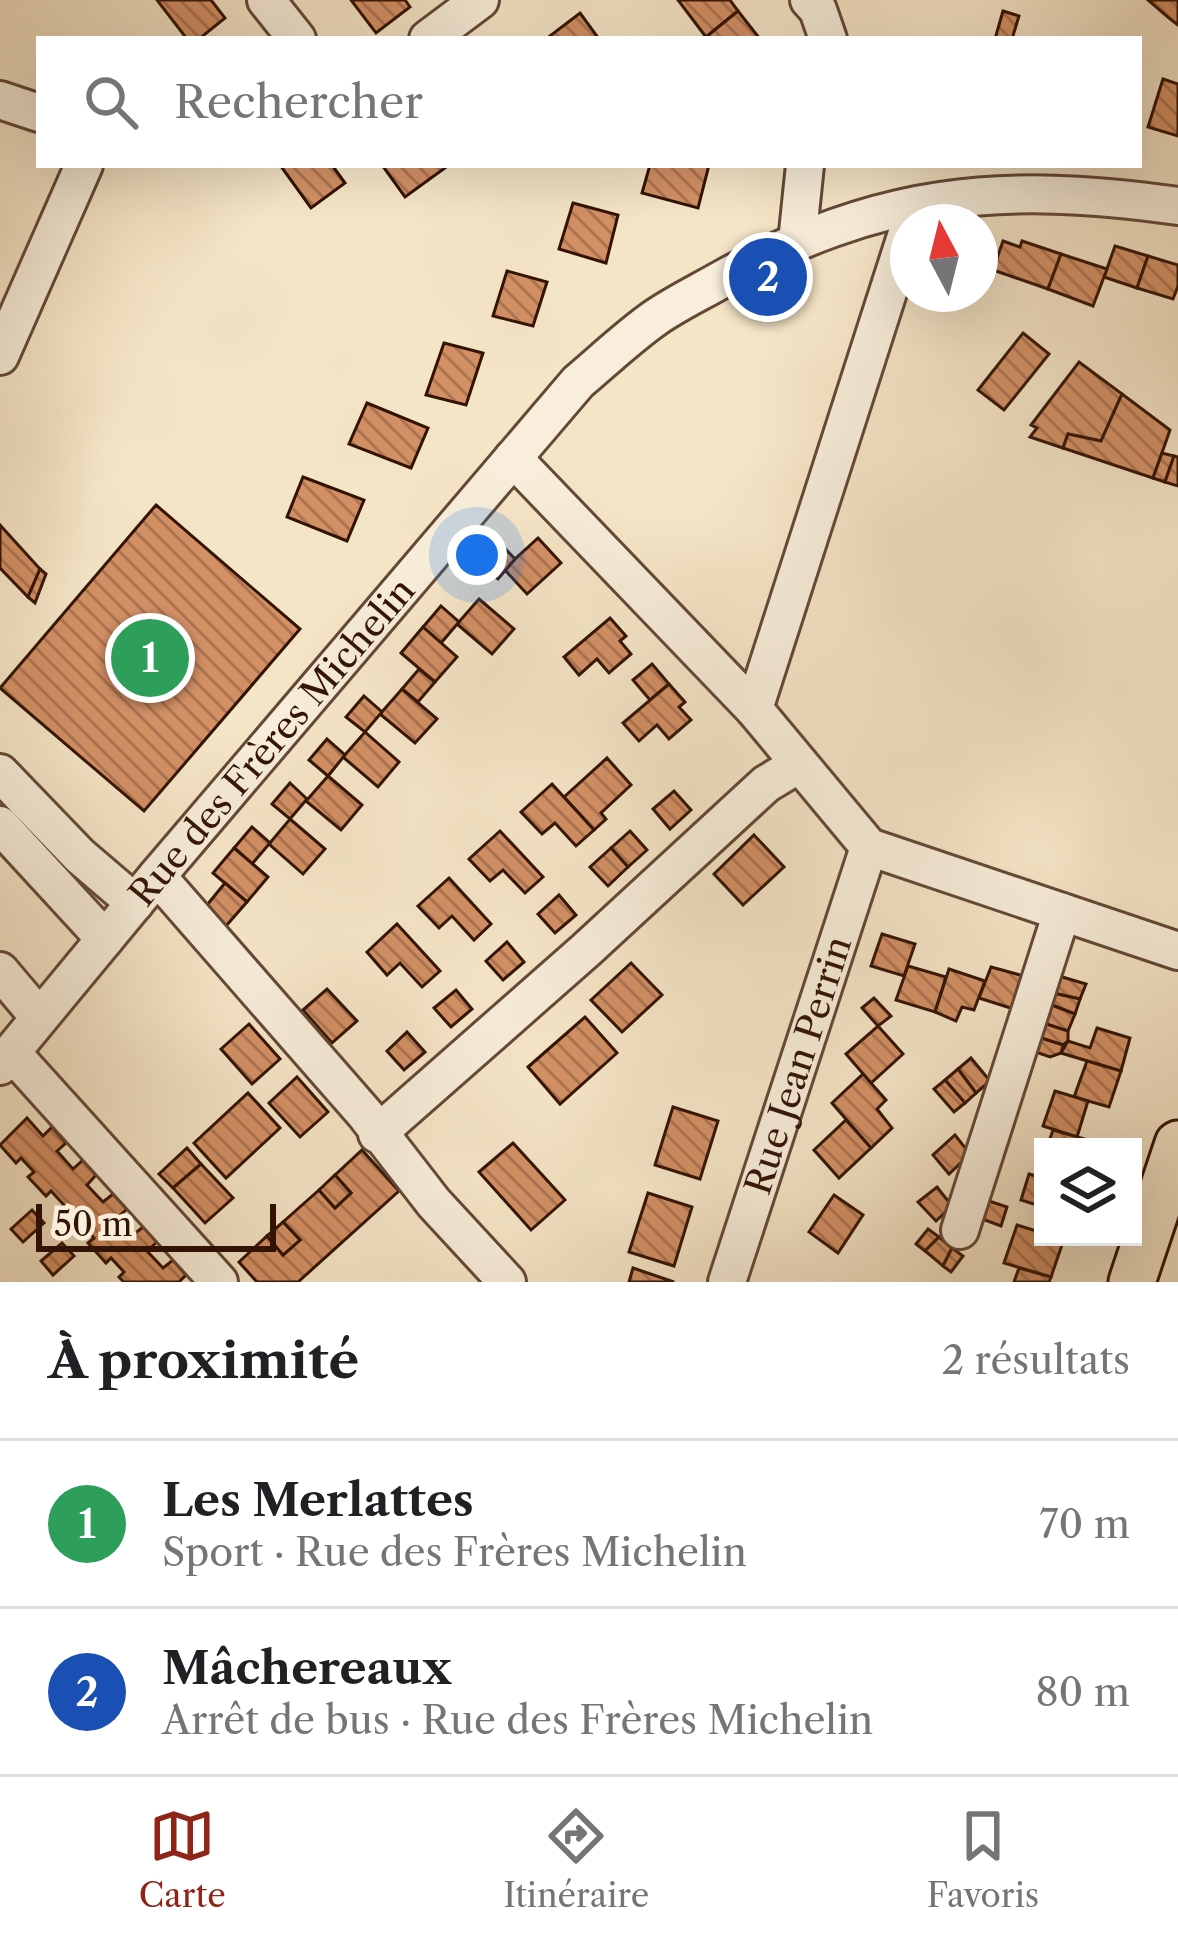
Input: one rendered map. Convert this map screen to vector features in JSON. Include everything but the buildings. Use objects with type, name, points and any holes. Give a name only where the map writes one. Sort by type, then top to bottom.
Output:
[{"type":"main road","points":[[1132,1282],[1178,1144]]},
{"type":"main road","points":[[1159,1282],[1178,1225]]},
{"type":"street","points":[[266,0],[295,36]]},
{"type":"street","points":[[432,36],[480,0]]},
{"type":"street","points":[[809,0],[827,36]]},
{"type":"street","points":[[0,100],[36,112]]},
{"type":"street","points":[[0,356],[83,168]]},
{"type":"street","points":[[797,242],[805,168]]},
{"type":"street","name":"Rue des Frères Michelin","points":[[998,204],[1068,193],[1178,206]]},
{"type":"street","name":"Rue des Frères Michelin","points":[[6,1059],[578,382],[657,316],[762,256],[864,215],[890,217]]},
{"type":"street","points":[[754,710],[890,287]]},
{"type":"street","points":[[513,458],[754,710],[869,847],[1178,951]]},
{"type":"street","points":[[377,1134],[766,784],[799,764]]},
{"type":"street","points":[[0,773],[80,856],[146,889],[365,1114],[377,1134],[507,1282]]},
{"type":"street","points":[[0,825],[105,939]]},
{"type":"street","name":"Rue Jean Perrin","points":[[727,1282],[869,847]]},
{"type":"street","points":[[961,1230],[1062,912]]},
{"type":"street","points":[[0,970],[39,1016]]},
{"type":"street","points":[[6,1059],[219,1282]]},
{"type":"place","name":"Mâchereaux","points":[[768,277]]},
{"type":"place","name":"Les Merlattes","points":[[150,658]]}]
